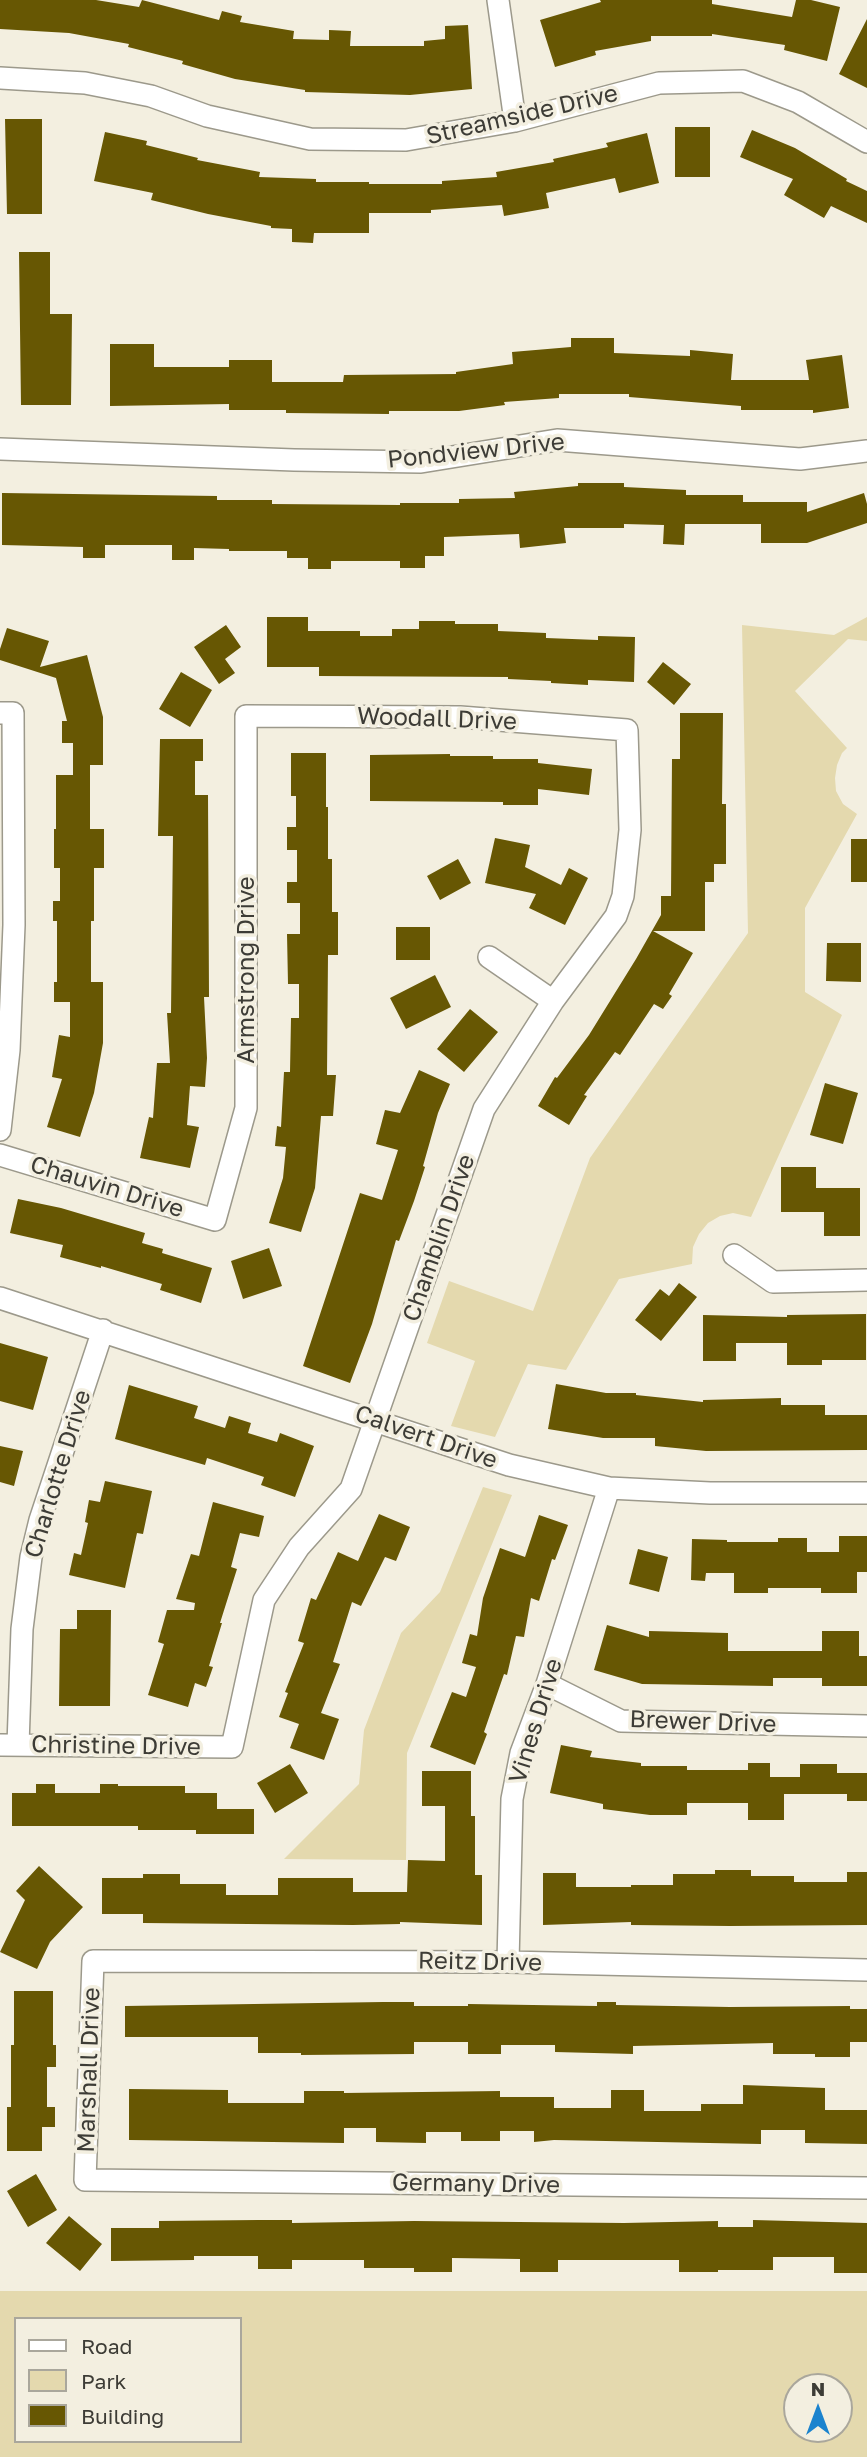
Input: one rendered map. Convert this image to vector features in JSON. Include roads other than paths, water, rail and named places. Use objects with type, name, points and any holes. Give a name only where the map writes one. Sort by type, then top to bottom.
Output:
[{"type":"street","points":[[498,0],[515,121]]},
{"type":"street","name":"Streamside Drive","points":[[0,78],[85,83],[151,96],[207,116],[310,139],[406,140],[515,121],[659,83],[743,81],[798,102],[867,142]]},
{"type":"street","name":"Pondview Drive","points":[[0,449],[421,462],[557,440],[800,459],[867,451]]},
{"type":"street","points":[[0,1130],[9,1050],[14,925],[6,713]]},
{"type":"street","name":"Woodall Drive","points":[[246,716],[460,717],[627,730]]},
{"type":"street","name":"Armstrong Drive","points":[[215,1220],[246,1108],[246,716]]},
{"type":"street","name":"Chamblin Drive","points":[[232,1747],[264,1600],[299,1547],[351,1489],[484,1109],[553,1001],[616,916],[623,896],[630,830],[627,730]]},
{"type":"street","points":[[489,957],[553,1001]]},
{"type":"street","name":"Chauvin Drive","points":[[0,1155],[215,1220]]},
{"type":"street","points":[[734,1255],[774,1282],[867,1280]]},
{"type":"street","name":"Calvert Drive","points":[[0,1298],[509,1465],[609,1488],[710,1493],[867,1493]]},
{"type":"street","name":"Charlotte Drive","points":[[9,1745],[22,1629],[40,1520],[103,1330]]},
{"type":"street","name":"Vines Drive","points":[[508,1962],[512,1799],[521,1753],[547,1684],[609,1488]]},
{"type":"street","name":"Brewer Drive","points":[[547,1684],[621,1721],[867,1726]]},
{"type":"street","name":"Christine Drive","points":[[9,1745],[232,1747]]},
{"type":"street","name":"Reitz Drive","points":[[93,1961],[508,1962],[867,1970]]},
{"type":"street","name":"Marshall Drive","points":[[85,2180],[93,1961]]},
{"type":"street","name":"Germany Drive","points":[[85,2180],[867,2188]]}]
